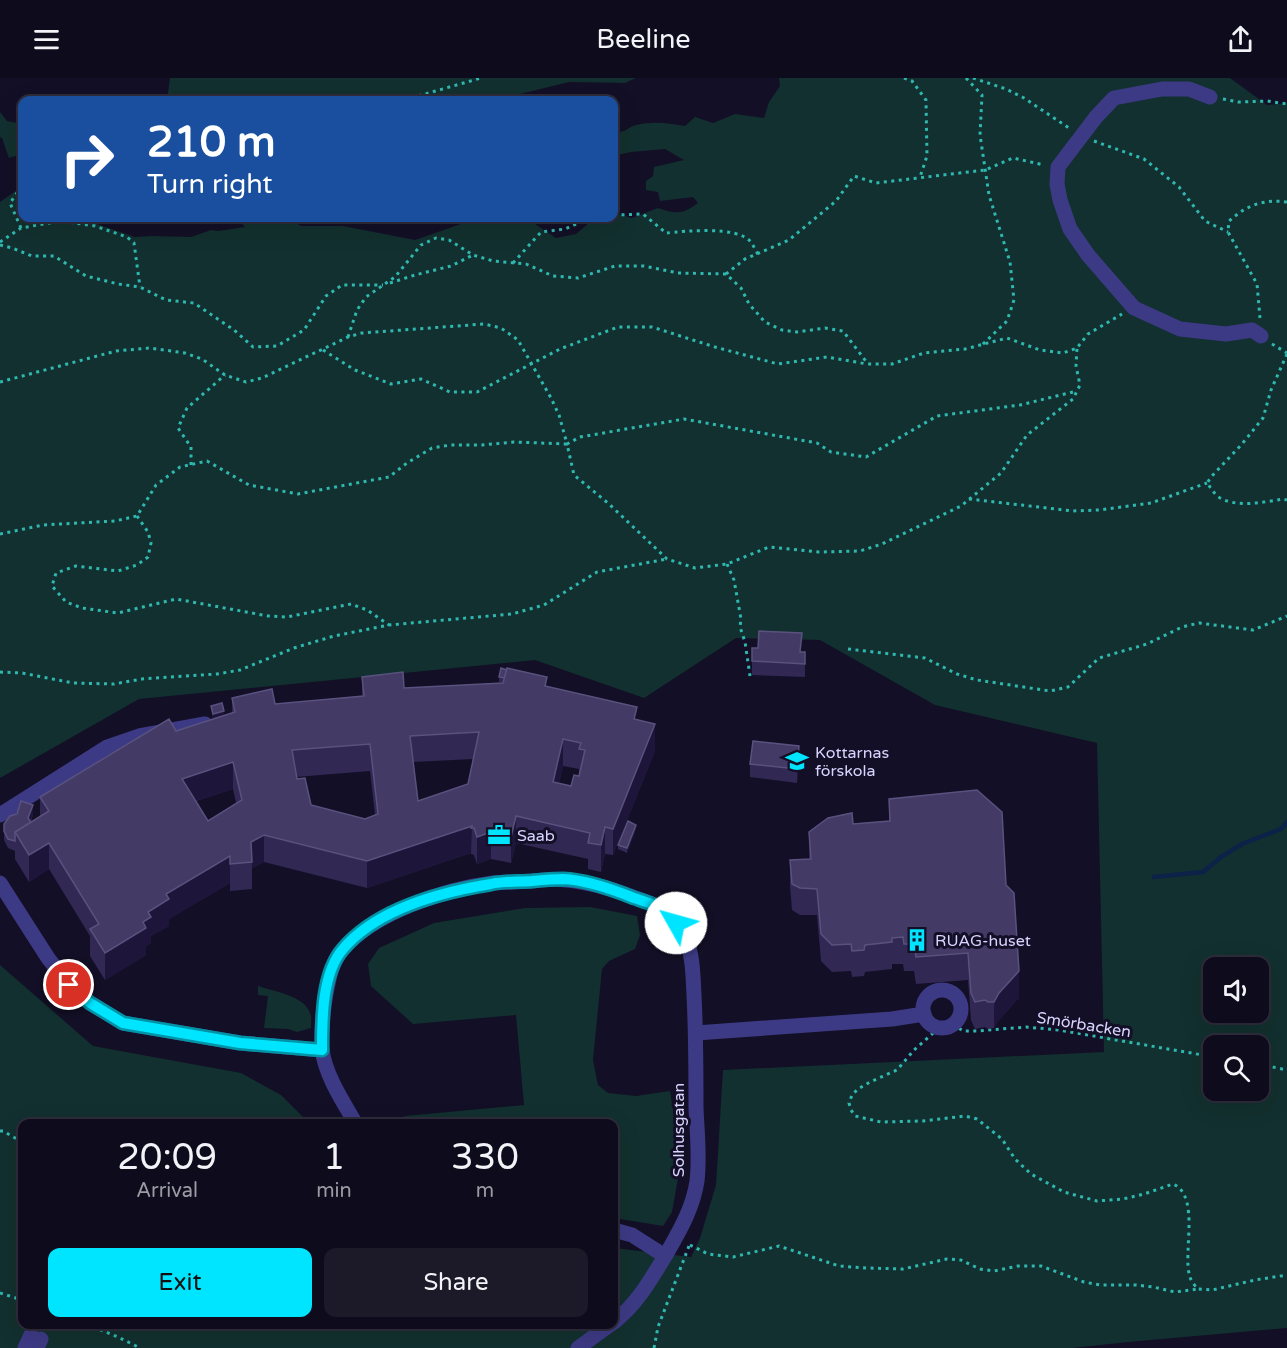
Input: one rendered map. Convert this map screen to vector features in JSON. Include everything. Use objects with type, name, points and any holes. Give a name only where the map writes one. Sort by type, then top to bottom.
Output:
[{"type":"street","points":[[1210,97],[1189,89],[1162,89],[1114,98],[1096,117],[1058,167],[1060,200],[1070,229],[1088,255],[1134,308],[1180,329],[1226,334],[1252,330],[1262,336]]},
{"type":"street","points":[[0,815],[107,747],[139,735],[222,721]]},
{"type":"street","name":"Solhusgatan","points":[[353,1119],[327,1069],[322,1050],[324,1002],[333,965],[342,950],[358,934],[374,923],[408,905],[450,892],[493,883],[564,879],[622,893],[666,910],[685,938],[693,976],[698,1156],[696,1182],[689,1213],[665,1256],[643,1293],[627,1312],[618,1319]]},
{"type":"street","points":[[0,883],[48,958],[69,985],[90,1003],[123,1023],[240,1043],[322,1050]]},
{"type":"street","points":[[944,990],[951,993],[960,1004],[958,1018],[946,1026],[932,1025],[924,1014],[923,1006],[926,999],[937,991],[944,990]]},
{"type":"street","points":[[696,1033],[892,1019],[924,1014]]},
{"type":"street","points":[[618,1231],[632,1235],[665,1256]]},
{"type":"street","name":"Solhusgatan","points":[[578,1348],[604,1329]]},
{"type":"path","points":[[418,96],[481,78]]},
{"type":"path","points":[[904,78],[912,81],[926,100],[927,156],[920,177]]},
{"type":"path","points":[[966,78],[982,95],[980,135],[985,170],[989,195],[1010,262],[1014,300],[1007,321],[982,345]]},
{"type":"path","points":[[973,78],[1006,89],[1024,98],[1082,136],[1144,159],[1179,187],[1205,221],[1228,232]]},
{"type":"path","points":[[1210,97],[1238,102],[1268,101],[1287,104]]},
{"type":"path","points":[[348,337],[357,310],[366,297],[395,277],[421,245],[436,238],[449,240],[473,255],[493,261],[526,264],[553,276],[578,278],[615,266],[645,266],[678,273],[726,274],[745,259],[789,240],[836,201],[854,176],[876,183],[985,170],[1013,158],[1058,167]]},
{"type":"path","points":[[18,192],[10,203],[18,221]]},
{"type":"path","points":[[969,499],[1073,511],[1099,510],[1151,503],[1207,483],[1263,418],[1271,390],[1287,353],[1262,336],[1257,284],[1228,232],[1229,221],[1240,210],[1257,203],[1287,202]]},
{"type":"path","points":[[618,214],[643,214],[666,233],[699,230],[734,233],[750,240],[758,254]]},
{"type":"path","points":[[18,222],[21,228]]},
{"type":"path","points":[[0,243],[21,228],[56,222]]},
{"type":"path","points":[[69,222],[95,226],[127,237],[134,243],[140,287]]},
{"type":"path","points":[[513,263],[542,232],[565,229],[581,222]]},
{"type":"path","points":[[0,243],[32,256],[54,256],[86,276],[140,287],[166,300],[194,303],[234,330],[253,347],[277,346],[304,330],[326,296],[342,285],[384,285],[451,266],[473,255]]},
{"type":"path","points":[[726,274],[741,288],[749,304],[765,322],[782,330],[797,332],[825,328],[843,331],[868,364]]},
{"type":"path","points":[[323,349],[355,370],[391,384],[421,380],[450,392],[477,392],[560,349],[618,327],[652,327],[778,364],[827,357],[868,364],[892,364],[924,353],[965,349],[1007,338],[1040,350],[1063,354],[1077,348],[1089,334],[1134,308]]},
{"type":"path","points":[[0,382],[116,351],[150,348],[202,358],[225,375],[246,382],[261,378],[348,337],[362,333],[484,324],[501,328],[518,340],[551,398],[559,415],[574,475],[609,504],[667,559],[695,568],[727,564],[769,547],[819,552],[860,551],[882,544],[961,506],[1001,473],[1027,435],[1073,399],[1080,385],[1076,366],[1077,348]]},
{"type":"path","points":[[191,465],[191,447],[178,428],[187,408],[225,375]]},
{"type":"path","points":[[0,534],[43,525],[115,521],[137,516],[156,485],[180,467],[207,461],[249,485],[298,494],[389,477],[432,448],[514,442],[567,444],[580,437],[684,419],[818,443],[831,452],[866,457],[937,417],[1020,405],[1077,391]]},
{"type":"path","points":[[1207,483],[1220,498],[1235,503],[1287,500]]},
{"type":"path","points":[[137,516],[148,532],[151,543],[148,556],[137,565],[118,571],[76,566],[56,573],[52,586],[66,602],[82,608],[118,613],[176,599],[268,616],[287,617],[351,604],[367,610],[389,625]]},
{"type":"path","points":[[0,672],[22,673],[73,683],[104,684],[217,674],[240,670],[294,648],[333,636],[389,625],[512,615],[544,604],[597,572],[667,559]]},
{"type":"path","points":[[727,564],[734,580],[741,619],[740,627],[745,642],[750,676]]},
{"type":"path","points":[[848,649],[925,658],[957,674],[977,680],[1050,691],[1068,687],[1099,658],[1147,644],[1182,627],[1199,623],[1253,630],[1287,616]]},
{"type":"path","points":[[946,1026],[914,1050],[897,1070],[858,1089],[852,1095],[849,1103],[855,1116],[881,1122],[923,1121],[965,1116],[977,1119],[1002,1138],[1015,1159],[1031,1174],[1064,1192],[1097,1201],[1123,1199],[1173,1184],[1180,1187],[1190,1218],[1188,1253],[1190,1278],[1198,1289]]},
{"type":"path","name":"Smörbacken","points":[[946,1026],[963,1031],[1026,1027],[1059,1030],[1203,1055]]},
{"type":"path","points":[[1269,1066],[1287,1070]]},
{"type":"path","points":[[0,1131],[18,1140]]},
{"type":"path","points":[[690,1245],[708,1254],[733,1257],[779,1246],[839,1266],[866,1268],[903,1269],[947,1258],[961,1260],[980,1269],[994,1271],[1018,1266],[1041,1266],[1084,1282],[1100,1285],[1136,1285],[1175,1292],[1212,1290],[1287,1275]]},
{"type":"path","points":[[0,1293],[18,1299]]},
{"type":"path","points":[[98,1329],[140,1348]]},
{"type":"green space","points":[[170,78],[636,78],[625,83],[569,82],[512,96],[168,96]]},
{"type":"green space","points":[[779,78],[1230,78],[1267,105],[1287,103],[1287,1328],[1072,1348],[0,1348],[0,965],[93,1046],[241,1073],[281,1095],[305,1119],[18,1119],[18,1329],[618,1329],[618,1248],[691,1257],[700,1238],[716,1185],[723,1070],[1104,1052],[1097,743],[935,705],[820,640],[736,638],[644,698],[535,660],[139,699],[0,778],[0,202],[18,190],[18,222],[91,222],[135,237],[191,237],[211,230],[245,227],[241,222],[293,222],[302,226],[343,226],[415,240],[467,222],[532,222],[556,238],[576,234],[591,222],[618,222],[618,214],[632,218],[658,208],[674,212],[683,211],[698,203],[693,197],[660,201],[658,192],[646,190],[646,181],[653,176],[654,167],[684,160],[665,149],[618,155],[618,132],[648,123],[685,126],[695,117],[713,123],[735,114],[764,118],[769,102],[780,86]]},
{"type":"green space","points":[[0,112],[7,121],[18,123],[18,155],[9,158],[0,137]]},
{"type":"green space","points":[[590,907],[637,916],[640,935],[635,949],[609,961],[602,969],[593,1060],[598,1085],[608,1093],[636,1096],[670,1091],[681,1161],[672,1212],[663,1226],[618,1219],[618,1119],[399,1119],[405,1116],[524,1105],[516,1015],[413,1024],[371,986],[368,964],[379,948],[434,923],[525,908]]},
{"type":"green space","points":[[258,986],[302,1002],[311,1015],[311,1028],[297,1032],[288,1029],[264,1028],[268,996],[258,995]]},
{"type":"building","points":[[759,631],[802,633],[800,652],[805,652],[805,664],[752,661],[752,648],[758,648]]},
{"type":"building","points":[[501,668],[507,670],[505,678],[499,677]]},
{"type":"building","name":"Saab","points":[[507,668],[547,677],[545,686],[637,707],[634,719],[655,724],[613,829],[605,827],[601,845],[588,843],[590,833],[516,816],[511,837],[491,832],[477,837],[472,826],[367,861],[264,835],[251,842],[252,862],[230,864],[230,856],[166,894],[169,899],[148,912],[151,917],[143,922],[146,928],[105,953],[90,929],[99,924],[49,843],[29,855],[15,832],[49,811],[40,797],[169,719],[176,731],[235,712],[232,698],[272,689],[275,704],[364,696],[362,677],[403,672],[404,688],[503,683]],"holes":[[[479,732],[468,784],[418,801],[410,736]],[[563,739],[581,743],[579,749],[585,750],[579,776],[574,775],[571,786],[553,782]],[[370,744],[378,814],[365,819],[311,805],[305,778],[297,779],[292,750]],[[233,762],[242,800],[208,821],[182,779]]]},
{"type":"building","points":[[222,703],[224,711],[213,714],[211,706]]},
{"type":"building","points":[[753,741],[799,746],[797,769],[750,764]]},
{"type":"building","name":"RUAG-huset","points":[[977,790],[1002,812],[1006,885],[1014,893],[1019,971],[994,1002],[985,1000],[975,1002],[971,993],[968,953],[916,957],[914,944],[904,944],[903,937],[892,938],[892,942],[865,945],[864,950],[852,951],[851,944],[832,945],[821,934],[817,889],[800,888],[792,884],[790,860],[811,859],[809,832],[828,818],[852,813],[853,824],[890,821],[889,799]]},
{"type":"building","points":[[21,801],[33,805],[28,818],[31,822],[15,832],[15,841],[8,839],[4,831],[4,824],[10,816],[17,814]]},
{"type":"building","points":[[628,821],[636,825],[627,848],[618,845]]},
{"type":"waterway","points":[[1154,877],[1203,872],[1242,844],[1281,829],[1287,822]]},
{"type":"place","name":"Kottarnas förskola","points":[[797,761]]},
{"type":"place","name":"Saab","points":[[499,835]]},
{"type":"place","name":"RUAG-huset","points":[[917,940]]},
{"type":"route","points":[[69,985],[90,1003],[123,1023],[240,1043],[322,1050],[324,1002],[333,965],[342,950],[358,934],[408,905],[450,892],[493,883],[564,879],[622,893],[666,910],[676,923]]}]
